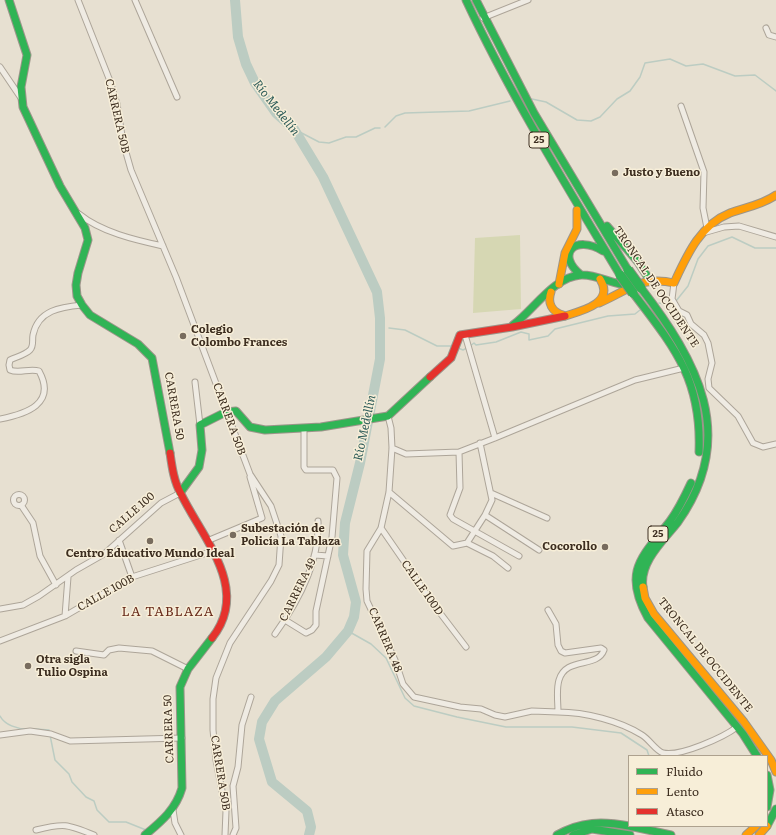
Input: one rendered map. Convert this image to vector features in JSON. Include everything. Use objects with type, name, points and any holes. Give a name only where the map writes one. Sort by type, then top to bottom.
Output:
[{"type":"main road","name":"CARRERA 50","points":[[9,0],[27,55],[21,98],[32,129],[63,192],[86,228],[88,240],[76,274],[75,284],[77,297],[90,314],[139,345],[152,358],[174,472],[180,493],[221,566],[226,582],[228,600],[219,630],[183,677],[179,696],[182,738],[182,788],[180,797],[173,810],[145,835]]},
{"type":"main road","name":"TRONCAL DE OCCIDENTE","points":[[466,0],[487,45],[525,116],[606,253],[624,272]]},
{"type":"main road","name":"TRONCAL DE OCCIDENTE","points":[[476,0],[483,18],[534,113],[562,160],[624,272],[672,344],[691,384],[698,415],[700,437],[698,458],[691,484],[680,505],[648,546],[639,561],[635,578],[636,592],[640,606],[648,618],[737,727],[757,755]]},
{"type":"main road","points":[[562,160],[608,226],[638,262],[649,279]]},
{"type":"main road","points":[[559,284],[564,271],[566,252],[576,233],[579,221],[571,195]]},
{"type":"main road","points":[[200,425],[226,412],[236,410],[250,427],[256,429],[304,428],[388,416],[451,358],[461,342],[505,328],[574,313],[636,289],[649,279],[658,278],[674,283],[686,256],[705,230],[724,216],[763,204],[776,195]]},
{"type":"main road","points":[[606,253],[593,243],[588,242],[576,245],[570,254],[570,263],[574,271],[581,275],[636,289]]},
{"type":"main road","points":[[505,328],[522,319],[559,284],[569,278],[581,275]]},
{"type":"main road","points":[[594,305],[599,302],[604,294],[604,289],[600,280]]},
{"type":"main road","name":"TRONCAL DE OCCIDENTE","points":[[636,289],[679,340],[690,359],[703,397],[707,431],[705,456],[698,484],[680,520],[649,557],[643,579],[644,594],[654,614],[744,722],[767,755]]},
{"type":"main road","points":[[551,292],[548,300],[552,309],[555,312],[564,315]]},
{"type":"main road","name":"CALLE 100","points":[[180,493],[199,467],[202,450],[200,425]]},
{"type":"main road","name":"TRONCAL DE OCCIDENTE","points":[[768,756],[776,772]]},
{"type":"main road","points":[[768,780],[770,790],[768,801]]},
{"type":"main road","points":[[768,824],[776,809]]},
{"type":"main road","points":[[557,835],[571,827],[590,822],[599,821],[628,826]]},
{"type":"main road","points":[[634,827],[671,835]]},
{"type":"main road","points":[[746,835],[755,827]]},
{"type":"main road","points":[[759,835],[766,827]]},
{"type":"main road","points":[[573,835],[592,830],[602,830],[630,835]]},
{"type":"street","name":"CARRERA 50B","points":[[78,0],[110,81],[117,104],[127,157],[163,246],[250,474],[270,506],[278,522],[281,536],[282,550],[279,565],[271,581],[230,643],[216,678],[213,699],[213,730],[216,760],[226,811],[225,835]]},
{"type":"street","points":[[135,0],[177,97]]},
{"type":"street","points":[[483,18],[528,0]]},
{"type":"street","points":[[766,28],[769,35],[776,37]]},
{"type":"street","points":[[0,67],[21,98]]},
{"type":"street","points":[[681,106],[704,172],[703,208],[705,230],[739,226],[776,237]]},
{"type":"street","points":[[76,212],[86,220],[99,226],[140,241],[163,246]]},
{"type":"street","points":[[674,283],[672,299],[679,311],[687,315],[692,324],[704,335],[708,343],[712,363],[708,379],[711,390],[738,416],[753,443],[763,447],[776,444]]},
{"type":"street","points":[[0,418],[11,417],[36,408],[40,403],[45,388],[43,378],[39,371],[31,369],[15,372],[10,370],[10,360],[29,351],[32,347],[33,334],[46,314],[59,307],[82,305]]},
{"type":"street","points":[[461,342],[470,349],[494,438]]},
{"type":"street","points":[[392,448],[406,454],[459,452],[635,380],[684,368]]},
{"type":"street","name":"CALLE 100","points":[[195,382],[200,425]]},
{"type":"street","name":"CARRERA 48","points":[[388,416],[391,428],[392,448],[389,492],[381,528],[367,551],[367,601],[395,660],[403,684],[414,697],[460,707],[481,709],[495,715],[505,717],[532,711],[558,712]]},
{"type":"street","name":"CARRERA 49","points":[[285,620],[306,633],[312,630],[316,625],[316,611],[332,537],[337,478],[333,470],[306,470],[304,467],[304,428]]},
{"type":"street","points":[[467,543],[476,531],[492,500],[480,443]]},
{"type":"street","points":[[459,452],[460,488],[450,515],[453,519],[519,556]]},
{"type":"street","points":[[208,541],[262,518],[250,474]]},
{"type":"street","points":[[389,492],[453,546],[467,543],[493,556],[508,568]]},
{"type":"street","name":"CALLE 100","points":[[0,609],[23,605],[56,585],[104,554],[161,503],[180,493]]},
{"type":"street","points":[[491,493],[547,518]]},
{"type":"street","points":[[21,505],[33,523],[40,556],[56,585]]},
{"type":"street","points":[[485,515],[539,550]]},
{"type":"street","name":"CARRERA 49","points":[[275,634],[285,620],[315,555],[319,538],[318,521]]},
{"type":"street","name":"CALLE 100D","points":[[381,528],[437,609],[466,647]]},
{"type":"street","points":[[119,540],[132,577]]},
{"type":"street","name":"CALLE 100B","points":[[0,641],[65,616],[132,577],[213,551]]},
{"type":"street","points":[[315,555],[328,556]]},
{"type":"street","points":[[65,616],[68,577]]},
{"type":"street","points":[[548,610],[556,624],[558,645],[561,651],[565,653],[601,648],[604,650],[598,658],[576,664],[562,672],[558,684],[558,712],[586,714],[626,726],[644,736],[656,748],[663,752],[680,751],[713,741],[737,727]]},
{"type":"street","points":[[76,651],[104,655],[109,650],[119,648],[152,651],[188,669]]},
{"type":"street","points":[[233,835],[236,828],[233,786],[238,767],[242,725],[251,698]]},
{"type":"street","points":[[0,735],[24,731],[50,734],[70,741],[182,738]]},
{"type":"street","points":[[173,810],[175,823],[181,835]]},
{"type":"street","points":[[36,830],[54,825],[65,824],[94,835]]},
{"type":"green space","points":[[520,235],[521,309],[473,313],[475,238]]},
{"type":"waterway","name":"Río Medellín","points":[[235,0],[238,37],[246,64],[255,83],[276,113],[294,129],[323,177],[377,292],[380,318],[380,359],[360,463],[345,523],[343,555],[356,602],[354,617],[348,631],[326,657],[275,701],[262,722],[259,739],[272,782],[307,811],[311,827],[309,835]]},
{"type":"waterway","points":[[532,99],[546,102],[577,120],[591,121],[600,117],[617,99],[630,91],[640,77],[645,63],[670,59],[686,66],[703,64],[735,76],[755,75],[776,91]]},
{"type":"waterway","points":[[385,127],[396,116],[405,113],[469,111],[510,101]]},
{"type":"waterway","points":[[294,129],[319,142],[329,143],[346,137],[356,137],[375,128],[380,128]]},
{"type":"waterway","points":[[676,301],[688,286],[698,259],[708,246],[732,237],[755,248],[776,248]]},
{"type":"waterway","points":[[659,303],[669,305]]},
{"type":"waterway","points":[[470,346],[474,343],[476,345],[496,342],[521,332],[529,334],[529,340],[548,336],[555,329],[608,316],[635,314],[640,310]]},
{"type":"waterway","points":[[389,328],[405,330],[437,346],[453,346]]},
{"type":"waterway","points":[[458,348],[463,350],[467,348]]},
{"type":"waterway","points":[[348,631],[371,644],[386,658],[405,698],[414,706],[506,727],[572,727],[621,733],[647,750],[649,755]]},
{"type":"waterway","points":[[0,716],[5,722],[12,726],[27,729]]},
{"type":"waterway","points":[[35,729],[49,730],[55,760],[69,774],[72,782],[86,797],[94,801],[97,810],[109,822],[126,822],[146,830]]},
{"type":"traffic: fast","points":[[9,0],[27,55],[21,87],[23,107],[60,186],[85,228],[88,240],[78,273],[76,285],[77,296],[90,315],[138,344],[152,358],[170,453]]},
{"type":"traffic: fast","points":[[466,0],[483,36],[520,105],[559,174],[620,275]]},
{"type":"traffic: fast","points":[[476,0],[534,113],[628,270]]},
{"type":"traffic: fast","points":[[607,226],[638,262],[649,279]]},
{"type":"traffic: fast","points":[[581,275],[573,267],[570,260],[569,254],[572,249],[577,246],[584,245],[593,246],[603,251]]},
{"type":"traffic: fast","points":[[628,270],[641,288]]},
{"type":"traffic: fast","points":[[513,325],[521,319],[544,295],[571,277],[587,275],[623,285],[629,285]]},
{"type":"traffic: fast","points":[[620,275],[633,293]]},
{"type":"traffic: fast","points":[[641,288],[679,343],[693,371],[703,400],[708,429],[706,459],[696,490],[678,522],[649,560],[645,569],[643,587]]},
{"type":"traffic: fast","points":[[633,293],[673,348],[691,385],[699,427],[699,452]]},
{"type":"traffic: fast","points":[[180,493],[199,467],[202,450],[200,425],[226,412],[236,411],[250,427],[265,430],[321,427],[388,416],[430,377]]},
{"type":"traffic: fast","points":[[691,483],[682,502],[644,555],[639,565],[636,576],[640,602],[648,618],[743,734],[756,755]]},
{"type":"traffic: fast","points":[[145,835],[168,814],[176,802],[182,788],[180,687],[188,669],[212,638]]},
{"type":"traffic: fast","points":[[768,780],[770,790],[768,801]]},
{"type":"traffic: fast","points":[[768,824],[776,809]]},
{"type":"traffic: fast","points":[[557,835],[566,830],[592,823],[610,823],[628,826]]},
{"type":"traffic: fast","points":[[634,827],[671,835]]},
{"type":"traffic: fast","points":[[573,835],[592,829],[630,835]]},
{"type":"traffic: slow","points":[[599,303],[627,289],[644,283],[653,281],[674,283],[696,242],[710,225],[730,213],[760,204],[776,195]]},
{"type":"traffic: slow","points":[[559,284],[565,253],[577,229],[577,210]]},
{"type":"traffic: slow","points":[[565,316],[588,308],[600,300],[604,287],[600,279]]},
{"type":"traffic: slow","points":[[551,292],[551,306],[556,312],[563,315]]},
{"type":"traffic: slow","points":[[643,587],[645,598],[654,614],[744,722],[767,755]]},
{"type":"traffic: slow","points":[[768,756],[776,772]]},
{"type":"traffic: slow","points":[[746,835],[755,827]]},
{"type":"traffic: slow","points":[[759,835],[766,827]]},
{"type":"traffic: jam","points":[[430,377],[451,358],[460,335],[512,327],[565,316]]},
{"type":"traffic: jam","points":[[170,453],[174,474],[179,489],[211,546],[225,583],[227,601],[223,620],[212,638]]},
{"type":"place","name":"Justo y Bueno","points":[[615,173]]},
{"type":"place","name":"Colegio Colombo Frances","points":[[183,336]]},
{"type":"place","name":"Subestación de Policía La Tablaza","points":[[233,535]]},
{"type":"place","name":"Centro Educativo Mundo Ideal","points":[[150,541]]},
{"type":"place","name":"Cocorollo","points":[[605,547]]},
{"type":"place","name":"Otra sigla Tulio Ospina","points":[[28,666]]},
{"type":"district","name":"LA TABLAZA","points":[[168,612]]}]
